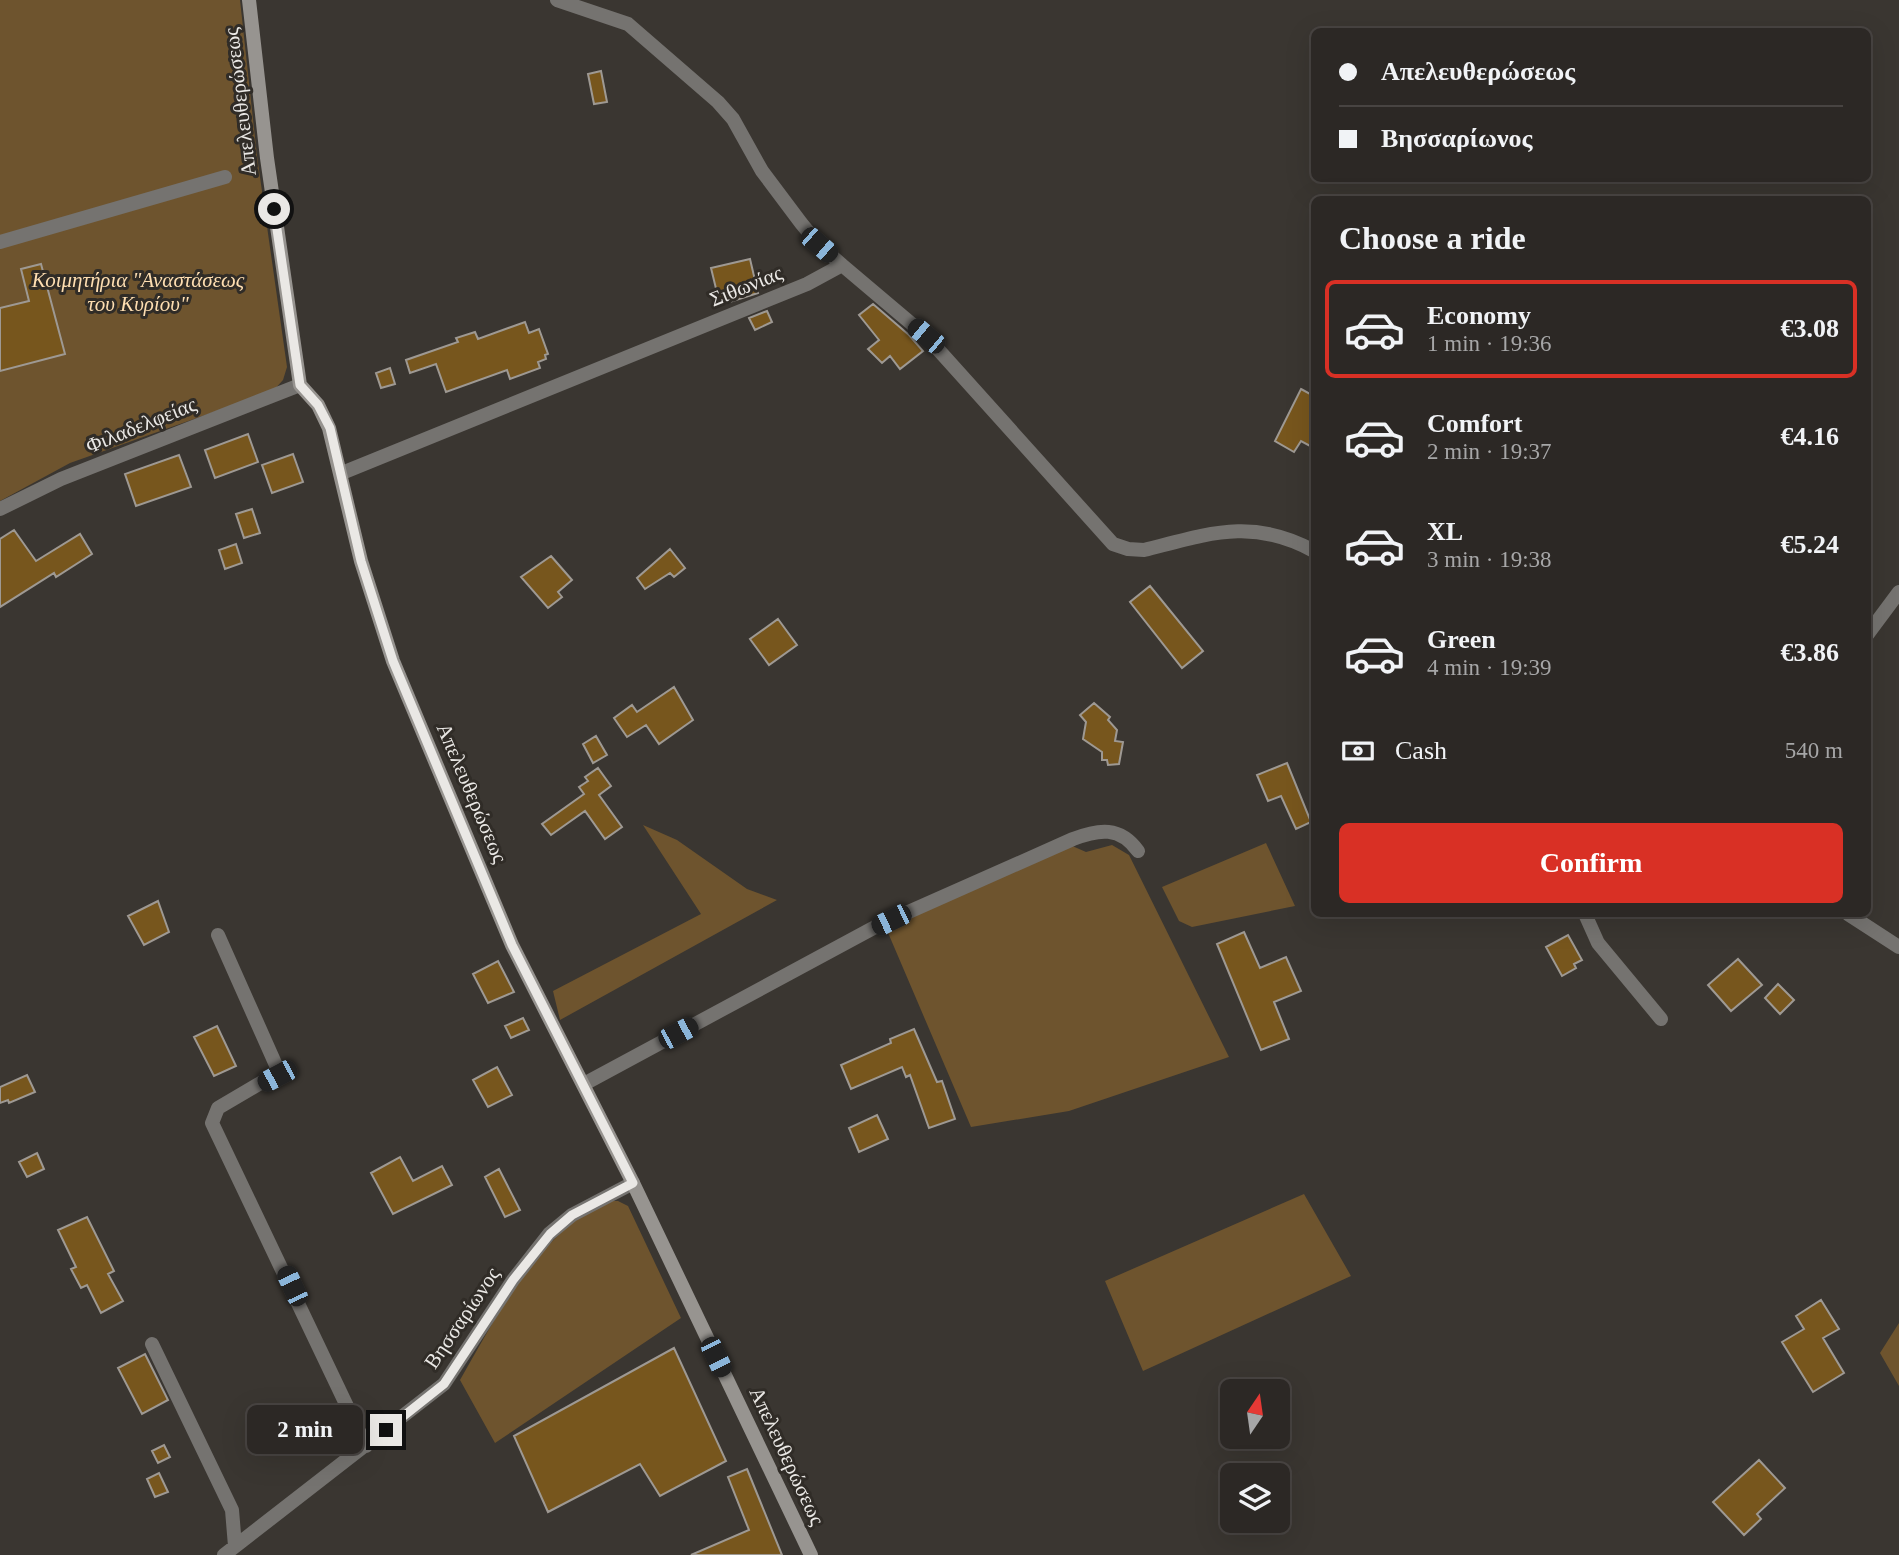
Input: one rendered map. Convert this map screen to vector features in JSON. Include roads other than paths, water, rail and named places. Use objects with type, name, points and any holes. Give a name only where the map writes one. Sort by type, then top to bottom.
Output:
[{"type":"street","name":"Απελευθερώσεως","points":[[249,0],[267,158],[300,385],[318,405],[330,428],[361,561],[393,661],[512,945],[633,1183],[811,1555]]},
{"type":"street","points":[[557,0],[628,24],[718,102],[733,119],[762,171],[801,223],[842,265],[926,336],[1113,544],[1144,550],[1241,529],[1282,537],[1311,550]]},
{"type":"street","points":[[0,242],[225,177]]},
{"type":"street","name":"Σιθωνίας","points":[[342,473],[807,284],[842,265]]},
{"type":"street","name":"Φιλαδελφείας","points":[[0,509],[72,475],[300,385]]},
{"type":"street","points":[[1871,630],[1899,592]]},
{"type":"street","points":[[584,1084],[877,926],[1062,844],[1092,832],[1113,831],[1125,837],[1138,851]]},
{"type":"street","points":[[1586,917],[1598,943],[1661,1019]]},
{"type":"street","points":[[1853,917],[1899,947]]},
{"type":"street","points":[[212,1123],[218,1108],[279,1072],[218,935]]},
{"type":"street","points":[[204,1108],[366,1446]]},
{"type":"street","name":"Βησσαρίωνος","points":[[230,1550],[444,1384],[513,1280],[550,1234],[572,1215],[633,1183]]},
{"type":"street","points":[[152,1344],[232,1510],[230,1550]]},
{"type":"park label","name":"Κοιμητήρια \"Αναστάσεως του Κυρίου\"","points":[[138,292]]}]
